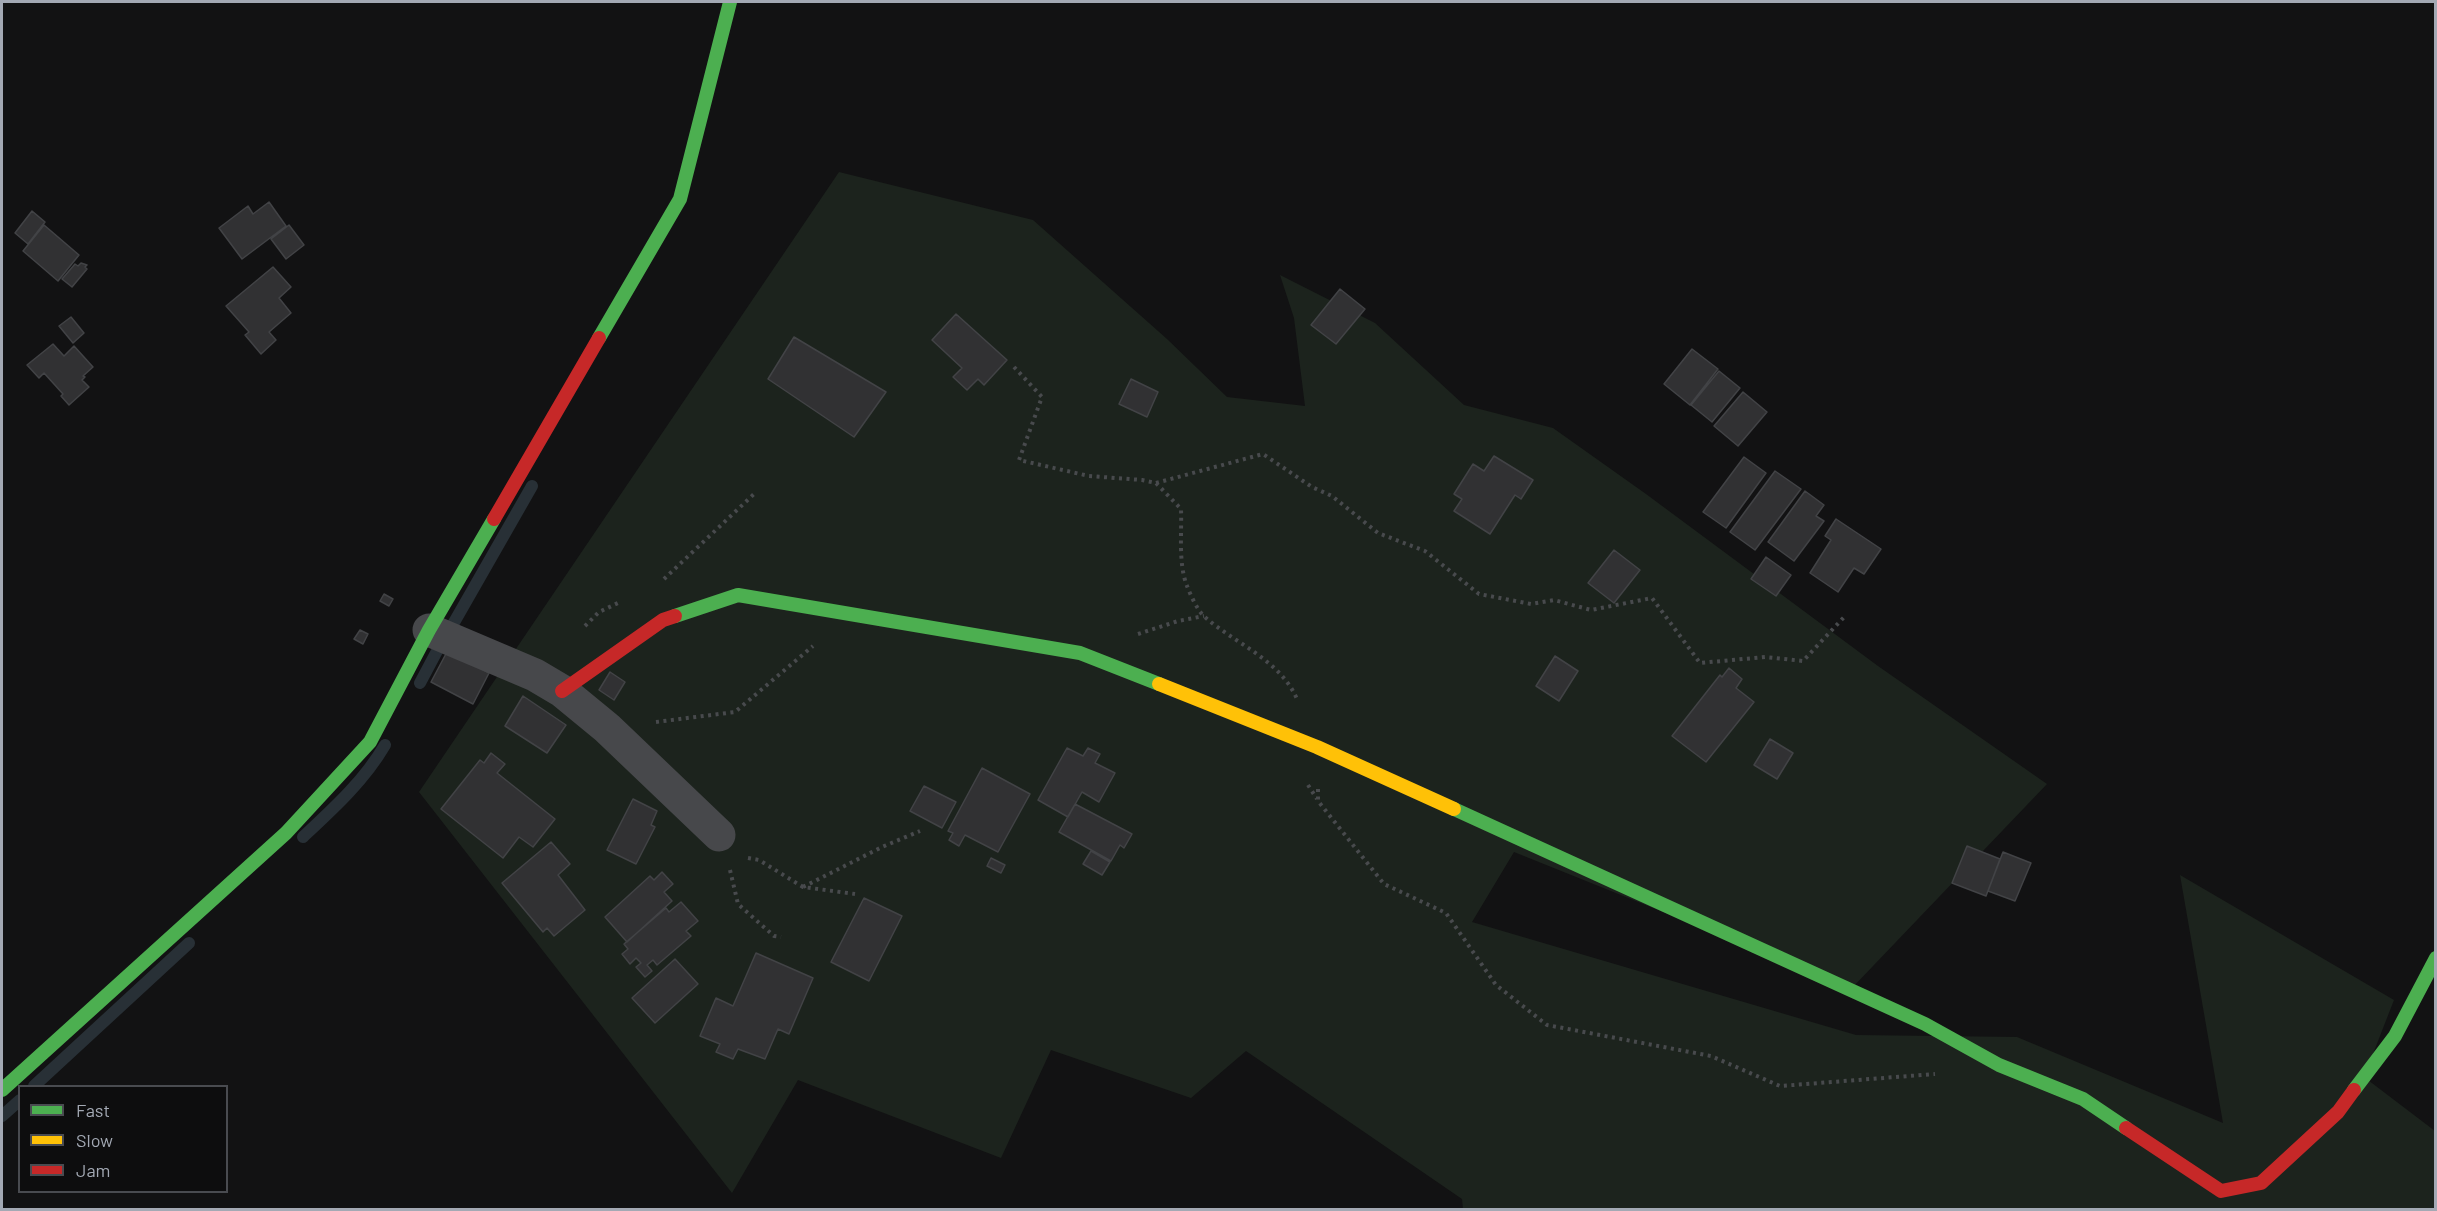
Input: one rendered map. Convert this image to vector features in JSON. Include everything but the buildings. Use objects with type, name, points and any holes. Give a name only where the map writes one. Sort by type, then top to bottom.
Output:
[{"type":"street","points":[[2,1090],[286,833],[370,742],[429,630],[680,199],[730,2]]},
{"type":"street","points":[[562,691],[663,620],[738,595],[1080,653],[1317,747],[1925,1023],[1999,1065],[2084,1099],[2221,1191],[2261,1183],[2338,1112],[2395,1036],[2436,958]]},
{"type":"street","points":[[429,630],[535,675],[562,691],[607,728],[722,845]]},
{"type":"path","points":[[1156,483],[1263,454],[1312,487],[1332,496],[1378,533],[1425,551],[1479,594],[1531,604],[1554,600],[1591,610],[1652,598],[1700,663],[1765,657],[1803,661],[1846,615]]},
{"type":"path","points":[[1080,653],[1178,621],[1203,616]]},
{"type":"path","points":[[607,728],[735,712],[815,645]]},
{"type":"path","points":[[802,887],[882,847],[920,831]]},
{"type":"path","points":[[722,845],[759,860],[802,887],[855,894]]},
{"type":"path","points":[[722,845],[738,904],[774,936],[781,937]]},
{"type":"shaded area","points":[[839,172],[1033,220],[1167,339],[1227,397],[1305,406],[1294,318],[1280,275],[1375,323],[1464,405],[1553,428],[1878,666],[2047,784],[1852,988],[1514,852],[1472,922],[1856,1035],[2017,1037],[2223,1123],[2180,875],[2394,1000],[2364,1077],[2435,1131],[2435,1209],[1463,1209],[1462,1199],[1246,1051],[1191,1098],[1051,1050],[1001,1158],[798,1080],[732,1193],[419,792]]},
{"type":"waterway","points":[[452,626],[532,486]]},
{"type":"waterway","points":[[420,683],[437,651]]},
{"type":"waterway","points":[[303,837],[358,783],[385,745]]},
{"type":"waterway","points":[[35,1085],[189,943]]},
{"type":"waterway","points":[[2,1116],[18,1102]]},
{"type":"traffic: fast","points":[[599,338],[680,199],[730,2]]},
{"type":"traffic: fast","points":[[2,1090],[286,833],[370,742],[429,630],[494,519]]},
{"type":"traffic: fast","points":[[675,616],[738,595],[1080,653],[1159,684]]},
{"type":"traffic: fast","points":[[1454,809],[1925,1024],[1999,1065],[2083,1099],[2126,1128]]},
{"type":"traffic: fast","points":[[2354,1090],[2395,1036],[2436,958]]},
{"type":"traffic: slow","points":[[1159,684],[1317,747],[1454,809]]},
{"type":"traffic: jam","points":[[494,519],[599,338]]},
{"type":"traffic: jam","points":[[562,691],[663,620],[675,616]]},
{"type":"traffic: jam","points":[[2126,1128],[2221,1191],[2261,1183],[2338,1112],[2354,1090]]}]
